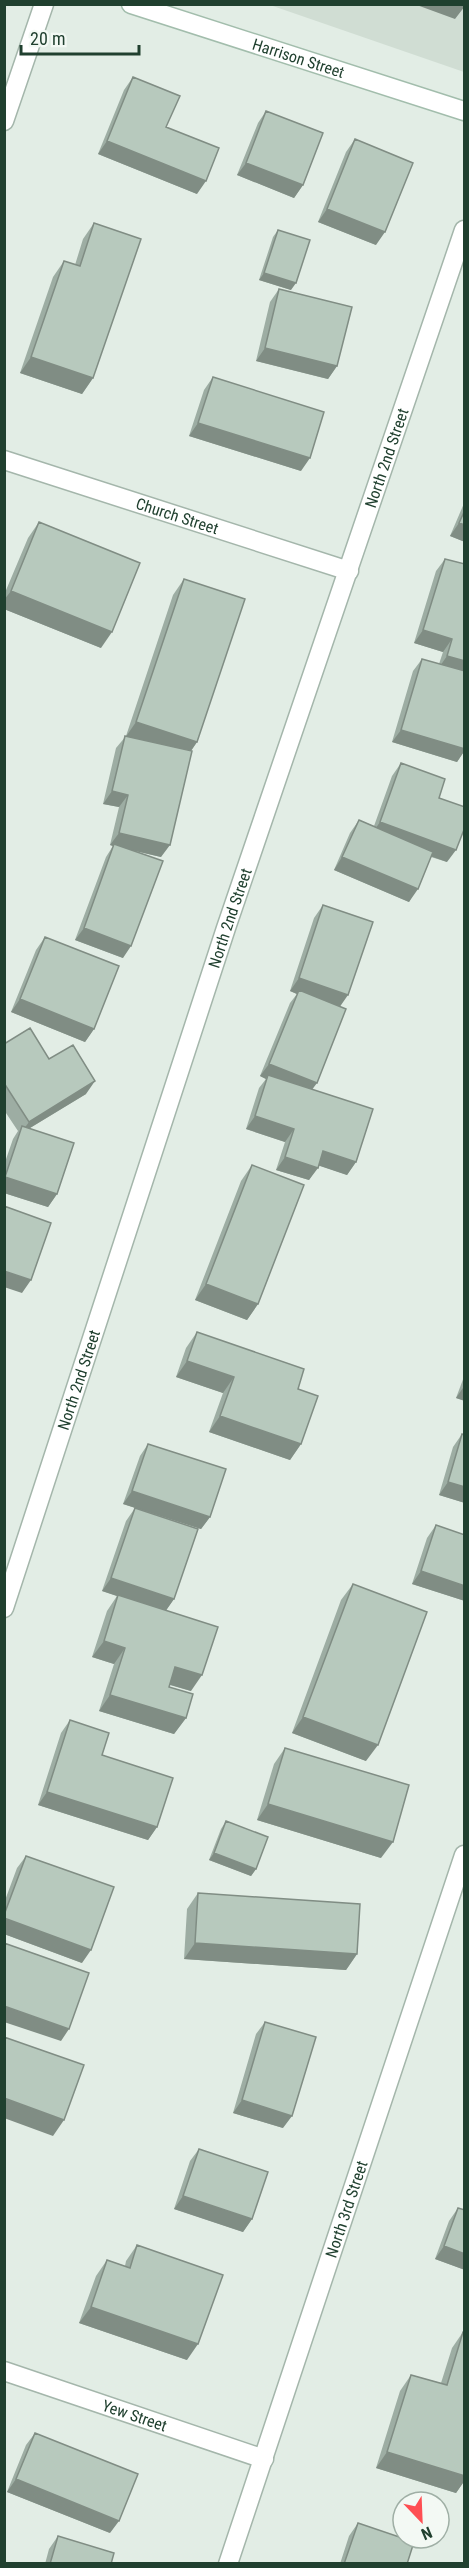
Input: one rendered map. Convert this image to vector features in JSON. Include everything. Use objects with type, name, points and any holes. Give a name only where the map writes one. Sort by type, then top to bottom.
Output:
[{"type":"street","points":[[4,121],[44,4]]},
{"type":"street","name":"Harrison Street","points":[[131,4],[465,111]]},
{"type":"street","name":"North 2nd Street","points":[[4,1608],[222,939],[465,230]]},
{"type":"street","name":"Church Street","points":[[4,460],[349,571]]},
{"type":"street","name":"North 3rd Street","points":[[228,2564],[465,1855]]},
{"type":"street","name":"Yew Street","points":[[4,2371],[264,2459]]},
{"type":"shaded area","points":[[270,5],[464,5],[464,72]]},
{"type":"building","points":[[133,77],[180,96],[166,127],[219,148],[206,181],[107,141]]},
{"type":"building","points":[[266,111],[323,133],[303,185],[246,163]]},
{"type":"building","points":[[355,139],[413,163],[385,232],[327,209]]},
{"type":"building","points":[[94,223],[141,239],[93,378],[31,357],[64,261],[80,266]]},
{"type":"building","points":[[278,230],[310,240],[296,283],[264,273]]},
{"type":"building","points":[[279,289],[352,307],[337,366],[265,348]]},
{"type":"building","points":[[213,377],[324,412],[310,458],[198,423]]},
{"type":"building","points":[[465,510],[465,525],[459,523]]},
{"type":"building","points":[[39,522],[140,563],[112,632],[11,591]]},
{"type":"building","points":[[445,559],[465,564],[465,661],[447,656],[452,639],[423,630]]},
{"type":"building","points":[[184,579],[245,599],[197,742],[136,722]]},
{"type":"building","points":[[422,659],[465,671],[465,749],[401,730]]},
{"type":"building","points":[[125,736],[192,751],[170,845],[119,833],[128,795],[112,791]]},
{"type":"building","points":[[401,763],[445,779],[439,798],[465,807],[465,827],[456,850],[380,822]]},
{"type":"building","points":[[359,820],[433,852],[418,889],[342,857]]},
{"type":"building","points":[[114,844],[163,861],[131,946],[84,928]]},
{"type":"building","points":[[323,905],[373,922],[348,995],[299,978]]},
{"type":"building","points":[[45,937],[119,966],[94,1029],[20,999]]},
{"type":"building","points":[[299,990],[346,1009],[317,1083],[269,1064]]},
{"type":"building","points":[[30,1028],[49,1059],[73,1045],[95,1081],[29,1122],[4,1083],[4,1044]]},
{"type":"building","points":[[268,1075],[373,1109],[356,1162],[323,1151],[318,1168],[285,1157],[294,1129],[255,1116]]},
{"type":"building","points":[[22,1126],[74,1143],[57,1194],[5,1177]]},
{"type":"building","points":[[252,1165],[304,1185],[258,1304],[206,1284]]},
{"type":"building","points":[[4,1206],[51,1223],[31,1280],[4,1271]]},
{"type":"building","points":[[197,1332],[304,1369],[298,1389],[318,1396],[301,1444],[220,1416],[234,1377],[187,1361]]},
{"type":"building","points":[[462,1434],[465,1435],[465,1487],[448,1482]]},
{"type":"building","points":[[148,1444],[226,1469],[210,1517],[132,1491]]},
{"type":"building","points":[[135,1508],[198,1529],[174,1599],[111,1578]]},
{"type":"building","points":[[436,1525],[465,1535],[465,1586],[421,1571]]},
{"type":"building","points":[[353,1584],[427,1612],[378,1745],[303,1717]]},
{"type":"building","points":[[118,1595],[218,1627],[202,1675],[175,1667],[169,1687],[193,1694],[186,1718],[110,1695],[125,1648],[104,1641]]},
{"type":"building","points":[[70,1720],[109,1733],[102,1755],[173,1778],[157,1827],[47,1792]]},
{"type":"building","points":[[285,1748],[409,1785],[393,1842],[268,1804]]},
{"type":"building","points":[[226,1821],[268,1837],[256,1869],[214,1853]]},
{"type":"building","points":[[26,1856],[114,1887],[91,1950],[4,1918]]},
{"type":"building","points":[[198,1893],[360,1904],[357,1954],[195,1943]]},
{"type":"building","points":[[4,1943],[89,1973],[69,2029],[4,2006]]},
{"type":"building","points":[[265,2022],[316,2037],[292,2116],[242,2100]]},
{"type":"building","points":[[4,2037],[84,2065],[64,2120],[4,2098]]},
{"type":"building","points":[[199,2149],[268,2172],[252,2219],[183,2196]]},
{"type":"building","points":[[458,2208],[465,2210],[465,2254],[444,2246]]},
{"type":"building","points":[[137,2245],[223,2275],[198,2344],[91,2307],[107,2260],[130,2268]]},
{"type":"building","points":[[463,2332],[465,2332],[465,2476],[387,2452],[411,2375],[447,2385]]},
{"type":"building","points":[[35,2433],[138,2474],[119,2521],[16,2479]]},
{"type":"building","points":[[358,2523],[391,2534],[391,2550],[411,2550],[407,2564],[344,2564]]},
{"type":"building","points":[[58,2536],[114,2553],[111,2564],[50,2564]]}]
